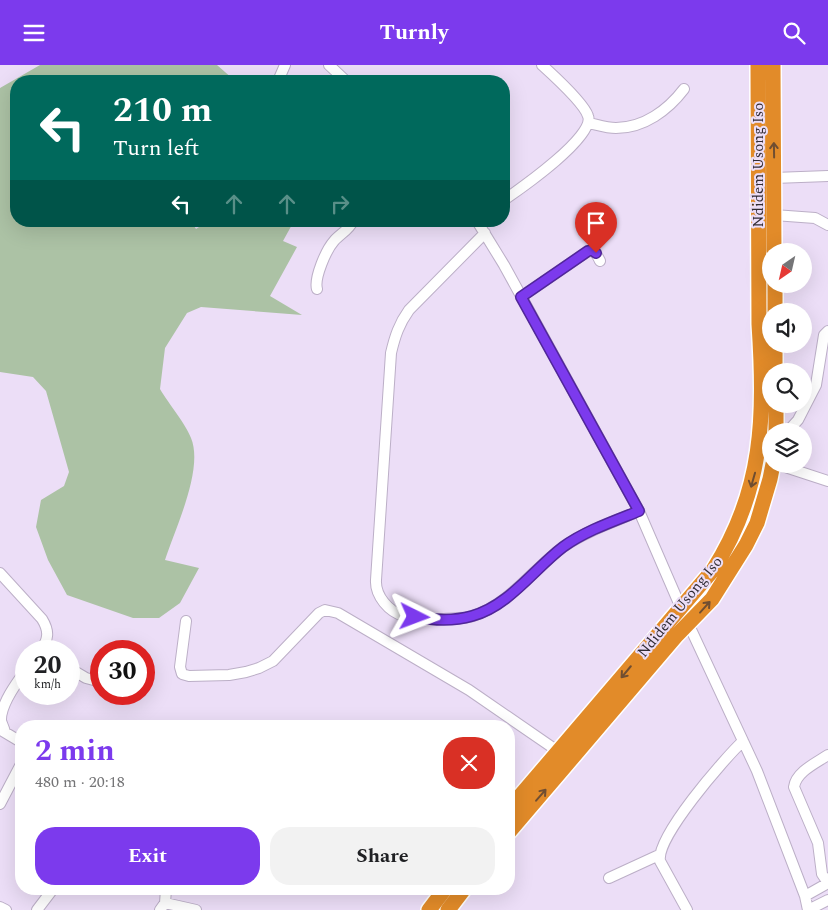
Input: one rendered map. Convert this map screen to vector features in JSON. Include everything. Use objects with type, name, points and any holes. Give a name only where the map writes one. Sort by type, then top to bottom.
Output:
[{"type":"highway","name":"Ndidem Usong Iso","points":[[515,802],[713,570],[728,548],[746,503],[755,474],[761,419],[758,65]]},
{"type":"highway","name":"Ndidem Usong Iso","points":[[773,65],[774,243]]},
{"type":"highway","name":"Ndidem Usong Iso","points":[[515,825],[677,635],[712,599],[746,545],[757,523],[772,473]]},
{"type":"highway","points":[[429,910],[440,895]]},
{"type":"highway","points":[[448,910],[459,895]]},
{"type":"street","points":[[329,65],[340,75]]},
{"type":"street","points":[[510,196],[545,170],[583,135],[589,123],[588,116],[582,107],[542,65]]},
{"type":"street","points":[[589,123],[616,128],[638,125],[657,115],[670,105],[684,89]]},
{"type":"street","points":[[774,177],[828,176]]},
{"type":"street","points":[[774,215],[815,218],[828,225]]},
{"type":"street","points":[[316,289],[316,278],[330,246],[349,227]]},
{"type":"street","points":[[481,227],[504,265],[639,511],[680,608],[757,771],[805,896],[808,910],[828,900]]},
{"type":"street","points":[[485,233],[410,310],[394,336],[376,580],[376,588],[379,595],[392,610],[404,616],[425,619],[472,616],[494,606],[518,588],[564,546],[584,535],[639,511]]},
{"type":"street","points":[[521,297],[588,251],[592,250],[596,253],[600,261]]},
{"type":"street","points":[[795,423],[816,385],[824,335],[828,331]]},
{"type":"street","points":[[803,473],[828,481]]},
{"type":"street","points":[[0,573],[42,619],[48,629],[46,640]]},
{"type":"street","points":[[186,621],[180,667],[182,674],[189,676],[246,673],[272,661],[319,613],[325,610],[338,613],[468,690],[512,720]]},
{"type":"street","points":[[15,686],[10,693],[1,719],[2,731],[15,739]]},
{"type":"street","points":[[515,722],[559,752]]},
{"type":"street","points":[[687,910],[660,861],[659,855],[662,845],[705,783],[743,741]]},
{"type":"street","points":[[805,896],[828,883],[822,874],[818,843],[794,787],[794,782],[800,775],[828,755]]},
{"type":"street","points":[[0,805],[15,776]]},
{"type":"street","points":[[609,878],[659,855]]},
{"type":"street","points":[[37,910],[48,895]]},
{"type":"street","points":[[163,906],[196,910]]},
{"type":"street","points":[[0,907],[6,910]]},
{"type":"green space","points":[[40,65],[217,65],[228,75],[23,75]]},
{"type":"green space","points":[[10,82],[10,227],[195,227],[196,229],[199,227],[291,227],[283,241],[297,247],[270,296],[302,315],[201,307],[187,313],[165,348],[160,389],[189,432],[194,451],[194,466],[187,499],[165,560],[199,568],[180,603],[159,618],[133,618],[67,595],[48,560],[36,527],[41,500],[64,486],[69,472],[46,391],[33,377],[0,372],[0,88]]},
{"type":"route","points":[[415,617],[425,619],[472,616],[494,606],[518,588],[564,546],[584,535],[639,511],[521,297],[588,251],[592,250],[596,253]]}]
